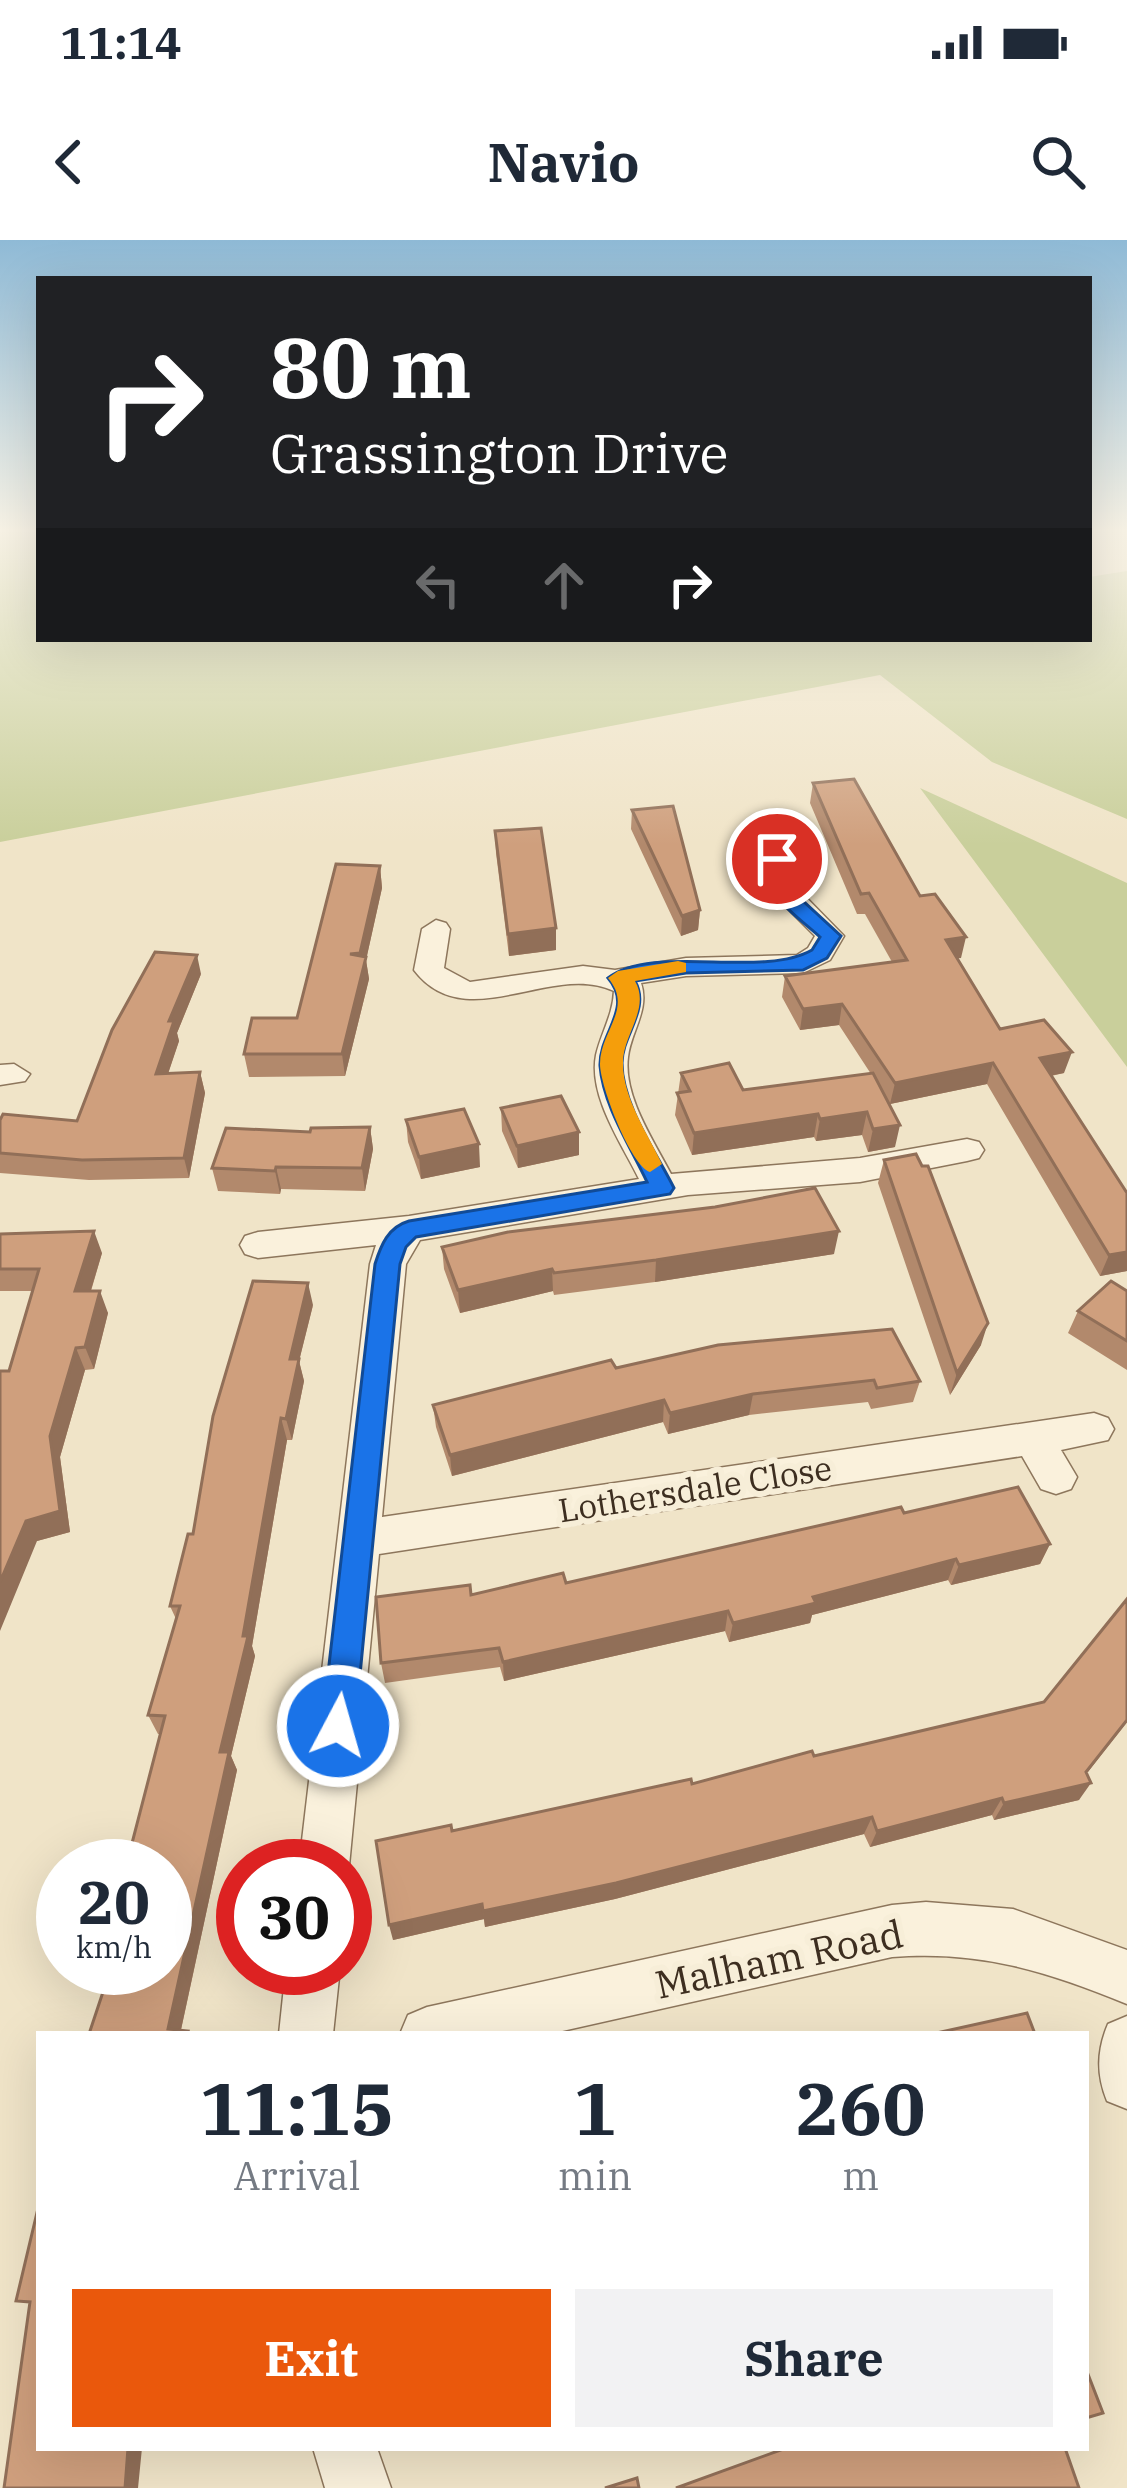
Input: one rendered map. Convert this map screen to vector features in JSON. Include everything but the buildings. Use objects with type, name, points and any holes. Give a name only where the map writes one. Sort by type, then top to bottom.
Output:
[{"type":"street","points":[[436,929],[429,970],[448,986],[470,990],[600,975],[618,978],[686,967],[803,964],[820,954],[830,936],[780,890],[775,878],[777,859]]},
{"type":"street","points":[[618,978],[629,987],[631,1003],[611,1060],[615,1089],[662,1188]]},
{"type":"street","points":[[259,1245],[409,1229],[662,1188],[860,1170],[968,1150]]},
{"type":"street","points":[[327,1839],[388,1264],[394,1243],[409,1229]]},
{"type":"street","name":"Lothersdale Close","points":[[358,1540],[1094,1429]]},
{"type":"street","points":[[1032,1438],[1056,1477]]},
{"type":"street","name":"Malham Road","points":[[441,2031],[892,1931],[952,1924],[1070,1952],[1127,1977]]},
{"type":"street","points":[[306,2031],[310,1995]]},
{"type":"street","points":[[1127,2043],[1127,2081]]},
{"type":"street","points":[[346,2451],[358,2488]]},
{"type":"green space","points":[[0,635],[36,635],[36,642],[1092,642],[1092,635],[1127,635],[1127,819],[992,762],[880,675],[0,842]]},
{"type":"green space","points":[[920,788],[1127,883],[1127,1067]]},
{"type":"slow traffic","points":[[650,1164],[615,1089],[611,1060],[631,1003],[629,987],[618,978],[678,967]]},
{"type":"route","points":[[338,1726],[394,1243],[409,1229],[662,1188],[615,1089],[611,1060],[631,1003],[629,987],[618,978],[686,967],[781,968],[803,964],[820,954],[830,936],[825,926],[780,890],[775,878],[777,859]]}]
